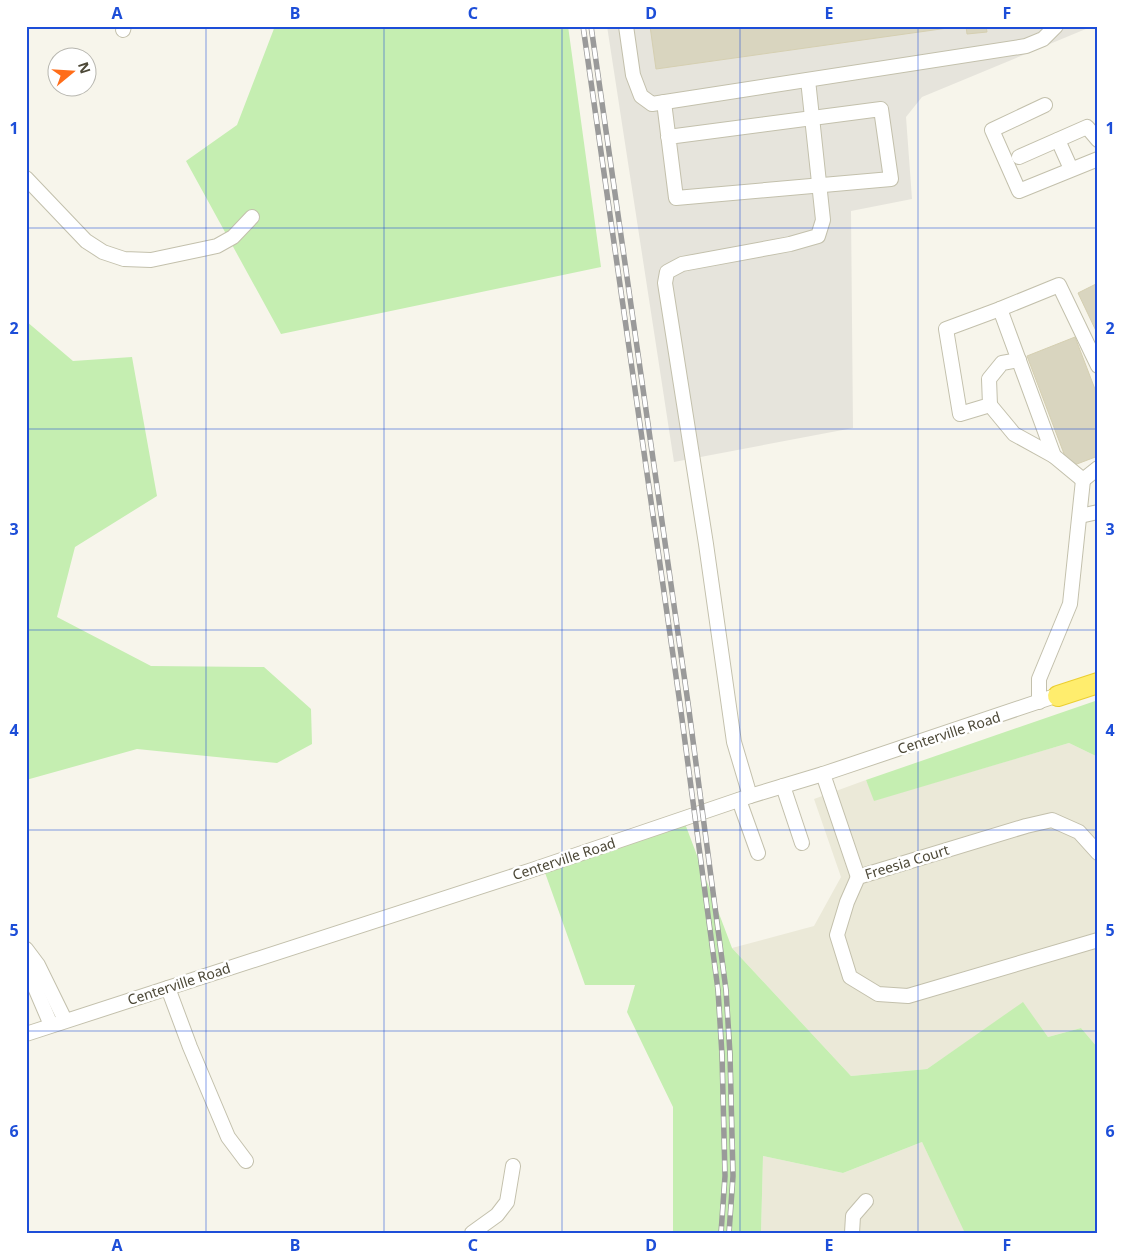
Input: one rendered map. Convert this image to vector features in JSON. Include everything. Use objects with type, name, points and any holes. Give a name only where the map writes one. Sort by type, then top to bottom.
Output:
[{"type":"highway","points":[[1048,699],[1098,683]]},
{"type":"street","points":[[626,26],[633,75],[641,96],[652,104],[1026,46],[1042,39],[1056,26]]},
{"type":"street","points":[[758,853],[744,798],[734,742],[706,544],[665,283],[667,272],[682,264],[790,244],[818,236],[823,220],[808,80]]},
{"type":"street","points":[[664,102],[668,137],[676,198],[891,179],[881,109],[668,137]]},
{"type":"street","points":[[1045,105],[992,130],[1019,191],[1098,159]]},
{"type":"street","points":[[1019,157],[1087,128],[1098,140]]},
{"type":"street","points":[[1058,140],[1071,169]]},
{"type":"street","points":[[26,178],[86,241],[103,252],[124,259],[151,260],[217,246],[233,237],[252,217]]},
{"type":"street","points":[[990,404],[960,414],[946,329],[1059,285],[1098,366]]},
{"type":"street","points":[[1000,309],[1054,456]]},
{"type":"street","points":[[1019,360],[1002,363],[988,379],[990,404],[1014,434],[1054,456],[1083,480]]},
{"type":"street","points":[[1048,699],[1038,679],[1070,604],[1083,480],[1098,468]]},
{"type":"street","points":[[1080,516],[1098,512]]},
{"type":"street","name":"Centerville Road","points":[[26,1034],[523,873],[744,798],[823,774],[1048,699],[1088,683],[1098,675]]},
{"type":"street","points":[[823,774],[858,877]]},
{"type":"street","points":[[783,786],[802,843]]},
{"type":"street","name":"Freesia Court","points":[[1098,853],[1079,832],[1052,820],[1026,826],[858,877],[847,902],[837,935],[850,977],[878,994],[908,996],[1098,940]]},
{"type":"street","points":[[26,949],[38,965],[65,1020]]},
{"type":"street","points":[[26,962],[27,969],[51,1025]]},
{"type":"street","points":[[168,988],[190,1047],[228,1137],[246,1161]]},
{"type":"street","points":[[472,1233],[497,1215],[507,1202],[513,1166]]},
{"type":"street","points":[[852,1233],[853,1216],[866,1201]]},
{"type":"shaded area","points":[[607,26],[1093,26],[922,97],[906,117],[912,199],[851,211],[853,428],[674,462]]},
{"type":"shaded area","points":[[1069,743],[1098,757],[1098,1048],[1081,1028],[1048,1037],[1023,1003],[927,1069],[851,1076],[732,948],[814,926],[841,877],[814,799],[866,780],[875,800]]},
{"type":"shaded area","points":[[922,1142],[965,1231],[962,1233],[761,1233],[763,1156],[843,1173]]},
{"type":"green space","points":[[275,26],[568,26],[601,267],[281,334],[186,161],[237,125]]},
{"type":"green space","points":[[26,321],[73,361],[132,357],[157,496],[75,547],[57,617],[151,666],[264,667],[311,709],[312,744],[277,763],[137,749],[26,780]]},
{"type":"green space","points":[[1098,700],[1098,757],[1069,743],[874,801],[866,780]]},
{"type":"green space","points":[[684,821],[732,948],[851,1076],[927,1069],[1023,1002],[1048,1037],[1081,1028],[1098,1048],[1098,1233],[962,1233],[964,1231],[922,1142],[843,1173],[763,1156],[761,1233],[673,1233],[673,1107],[627,1012],[635,985],[585,985],[543,867]]},
{"type":"building","points":[[650,26],[962,26],[656,69]]},
{"type":"building","points":[[966,26],[986,26],[987,32],[967,34]]},
{"type":"building","points":[[1098,283],[1098,335],[1078,293]]},
{"type":"building","points":[[1075,337],[1098,397],[1098,456],[1069,467],[1027,356]]},
{"type":"railway","points":[[583,26],[680,704],[718,990],[722,1055],[725,1176],[721,1233]]},
{"type":"railway","points":[[591,26],[688,703],[726,990],[730,1054],[733,1176],[729,1233]]}]
